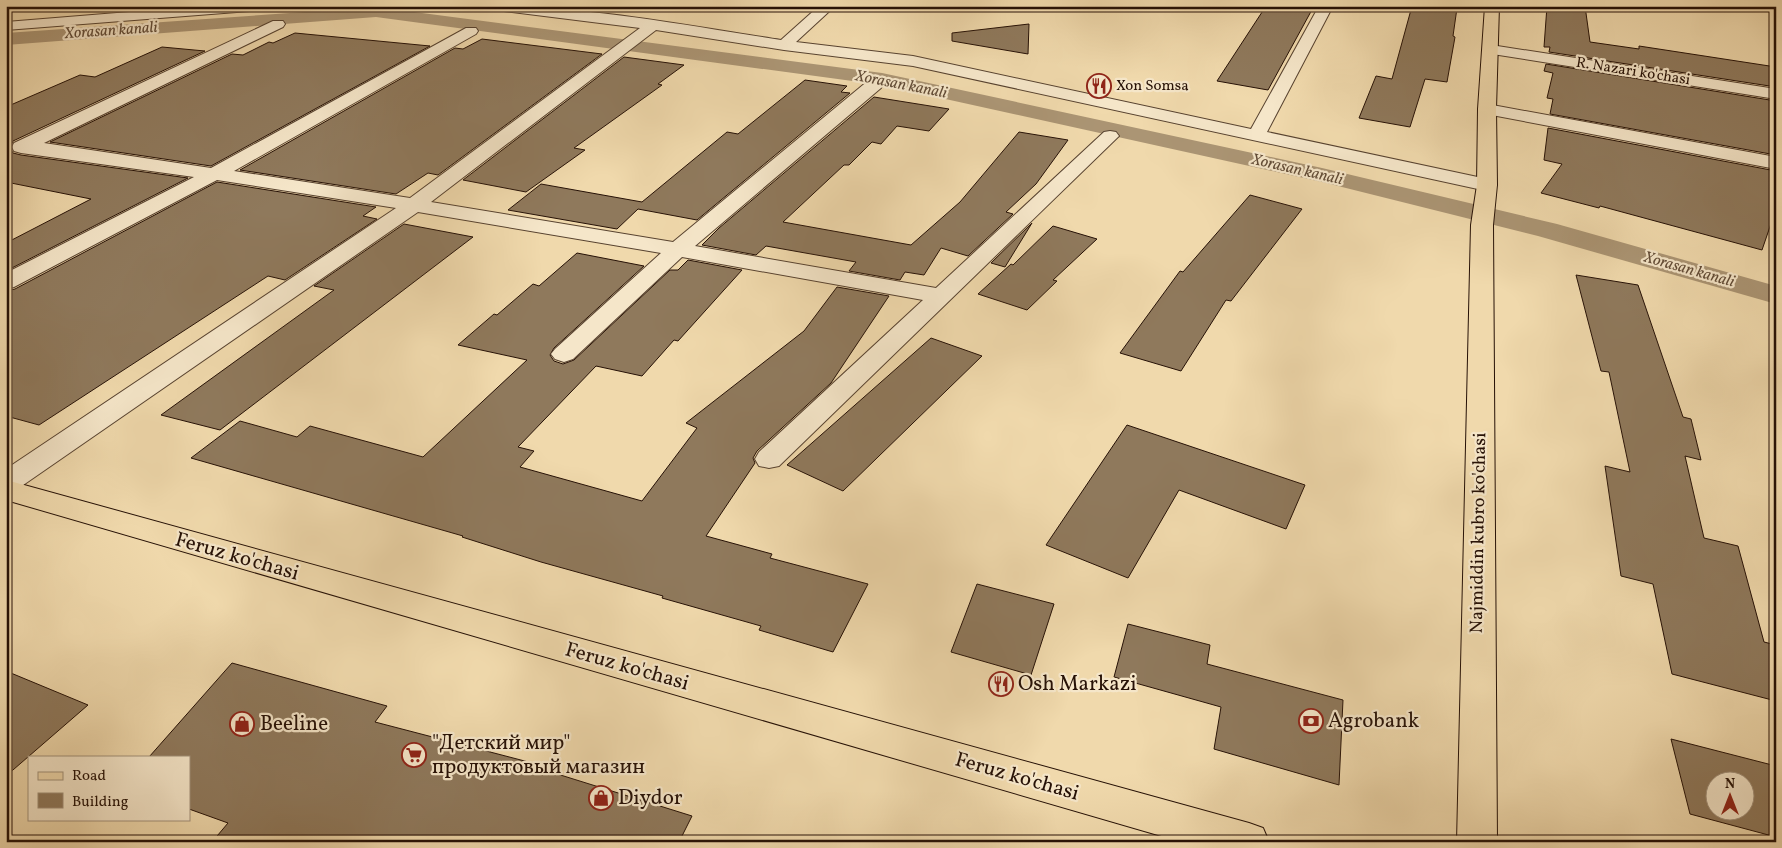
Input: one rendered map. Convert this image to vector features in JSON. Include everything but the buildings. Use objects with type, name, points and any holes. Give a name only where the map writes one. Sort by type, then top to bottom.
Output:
[{"type":"main road","points":[[1487,185],[1487,109],[1492,6]]},
{"type":"main road","name":"Najmiddin kubro ko'chasi","points":[[1477,842],[1482,225],[1487,185]]},
{"type":"main road","name":"Feruz ko'chasi","points":[[6,490],[1249,842]]},
{"type":"street","points":[[6,26],[261,6]]},
{"type":"street","points":[[495,6],[647,30],[913,61],[1487,185]]},
{"type":"street","points":[[784,45],[828,6]]},
{"type":"street","points":[[1257,134],[1326,6]]},
{"type":"street","points":[[15,150],[278,24]]},
{"type":"street","points":[[6,483],[413,206],[647,30]]},
{"type":"street","points":[[6,282],[216,173],[471,31]]},
{"type":"street","name":"R. Nazari ko'chasi","points":[[1491,50],[1776,94]]},
{"type":"street","points":[[564,354],[678,249],[875,84]]},
{"type":"street","points":[[1487,109],[1776,163]]},
{"type":"street","points":[[769,459],[1110,136]]},
{"type":"street","points":[[15,150],[216,173],[678,249],[942,296]]},
{"type":"waterway","name":"Xorasan kanali","points":[[6,39],[376,12],[882,79],[1322,175],[1547,230],[1776,295]]},
{"type":"place","name":"Xon Somsa","points":[[1099,86]]},
{"type":"place","name":"Osh Markazi","points":[[1001,684]]},
{"type":"place","name":"Agrobank","points":[[1311,721]]},
{"type":"place","name":"Beeline","points":[[242,724]]},
{"type":"place","name":"\"Детский мир\" продуктовый магазин","points":[[414,755]]},
{"type":"place","name":"Diydor","points":[[601,798]]}]
